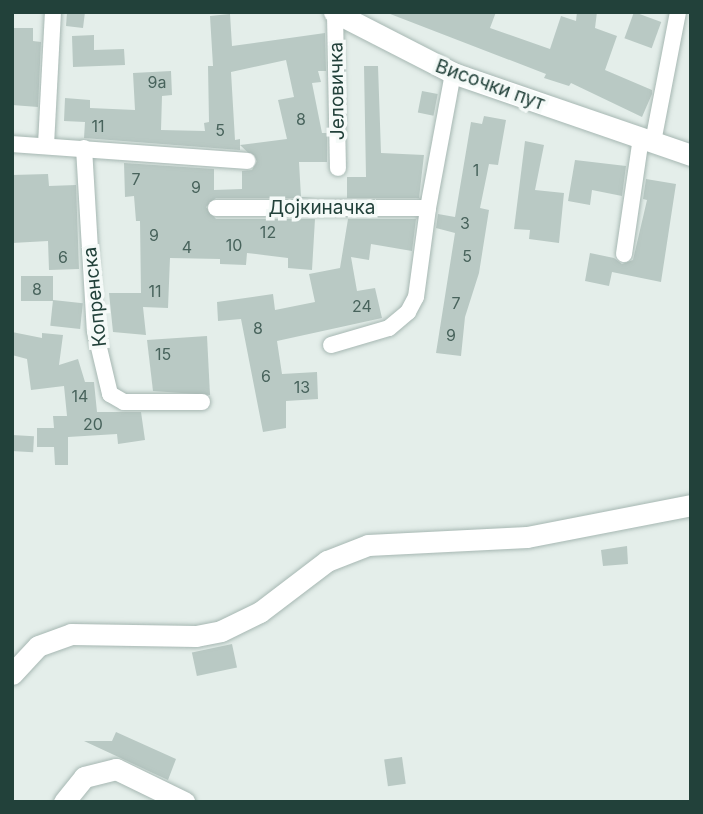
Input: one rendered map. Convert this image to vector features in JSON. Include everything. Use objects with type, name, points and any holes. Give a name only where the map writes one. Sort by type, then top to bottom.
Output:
[{"type":"main road","name":"Височки пут","points":[[334,13],[453,73],[691,155]]},
{"type":"main road","points":[[12,674],[38,646],[71,634],[196,636],[221,631],[260,612],[327,561],[368,545],[527,537],[691,505]]},
{"type":"main road","points":[[64,802],[84,777],[116,769],[184,802]]},
{"type":"street","points":[[46,145],[53,12]]},
{"type":"street","points":[[624,254],[647,140],[678,12]]},
{"type":"street","name":"Јеловичка","points":[[334,13],[338,168]]},
{"type":"street","points":[[331,345],[389,328],[408,312],[416,297],[428,208],[453,73]]},
{"type":"street","points":[[12,145],[46,145],[247,160]]},
{"type":"street","name":"Копренска","points":[[84,148],[95,331],[110,394],[124,402],[202,402]]},
{"type":"street","name":"Дојкиначка","points":[[216,208],[428,208]]},
{"type":"building","points":[[67,12],[85,12],[83,28],[66,26]]},
{"type":"building","points":[[385,12],[496,12],[490,28],[550,49],[561,16],[576,21],[577,12],[597,12],[595,28],[617,36],[605,70],[652,90],[652,94],[642,117],[571,83],[569,86],[544,78],[546,74]]},
{"type":"building","points":[[634,12],[661,22],[652,48],[624,38]]},
{"type":"building","points":[[230,14],[232,46],[325,33],[326,71],[318,71],[321,82],[312,83],[322,133],[327,133],[327,162],[299,162],[301,197],[316,198],[216,198],[206,207],[216,219],[315,219],[312,270],[288,268],[288,258],[247,253],[246,265],[220,264],[220,259],[170,258],[168,308],[143,307],[146,335],[113,332],[109,293],[141,293],[140,221],[136,221],[134,196],[125,197],[124,163],[214,169],[214,190],[242,189],[242,171],[252,170],[257,161],[240,145],[240,150],[84,138],[85,122],[64,121],[65,98],[90,100],[90,108],[135,110],[133,73],[171,71],[172,95],[162,96],[161,130],[205,131],[204,123],[209,122],[208,66],[213,66],[210,16]],"holes":[[[286,60],[294,97],[278,100],[287,139],[240,145],[240,139],[235,140],[231,72]]]},
{"type":"building","points":[[12,28],[33,28],[33,41],[41,42],[38,107],[12,105]]},
{"type":"building","points":[[94,35],[94,50],[124,49],[125,65],[73,67],[72,36]]},
{"type":"building","points":[[364,66],[378,66],[381,153],[424,155],[419,198],[347,198],[347,177],[366,177]]},
{"type":"building","points":[[422,91],[438,94],[434,116],[418,113]]},
{"type":"building","points":[[484,116],[506,120],[498,165],[489,164],[480,208],[489,210],[479,273],[465,317],[461,356],[436,353],[455,233],[436,228],[438,214],[455,217],[471,122],[482,124]]},
{"type":"building","points":[[525,141],[544,145],[535,190],[564,193],[559,243],[529,239],[530,230],[514,229]]},
{"type":"building","points":[[575,160],[626,166],[622,196],[592,190],[590,205],[568,201]]},
{"type":"building","points":[[48,174],[49,186],[76,185],[79,269],[49,270],[48,241],[12,243],[12,175]]},
{"type":"building","points":[[646,179],[676,184],[661,282],[612,272],[609,286],[585,281],[590,253],[614,258],[622,264],[633,260],[647,200],[643,199]]},
{"type":"building","points":[[348,219],[416,219],[412,251],[371,244],[369,260],[351,257],[357,291],[375,288],[382,318],[277,341],[282,374],[317,372],[318,399],[286,401],[286,428],[263,432],[241,319],[218,321],[217,302],[273,294],[275,310],[315,302],[309,274],[340,268]]},
{"type":"building","points":[[21,276],[53,276],[53,301],[21,301]]},
{"type":"building","points":[[53,300],[83,303],[80,329],[50,326]]},
{"type":"building","points":[[12,332],[42,338],[42,333],[63,335],[59,365],[78,359],[85,382],[94,382],[97,412],[141,412],[145,440],[118,444],[117,434],[68,437],[68,465],[55,465],[54,447],[37,447],[37,428],[54,428],[53,416],[67,416],[64,386],[31,390],[27,359],[12,355]]},
{"type":"building","points":[[207,336],[210,395],[153,391],[147,340]]},
{"type":"building","points":[[12,435],[34,436],[33,452],[12,451]]},
{"type":"building","points":[[627,546],[628,564],[603,566],[601,550]]},
{"type":"building","points":[[232,644],[237,667],[197,676],[192,653]]},
{"type":"building","points":[[116,732],[176,759],[168,780],[84,741],[112,741]]},
{"type":"building","points":[[402,757],[406,784],[388,786],[384,760]]}]
